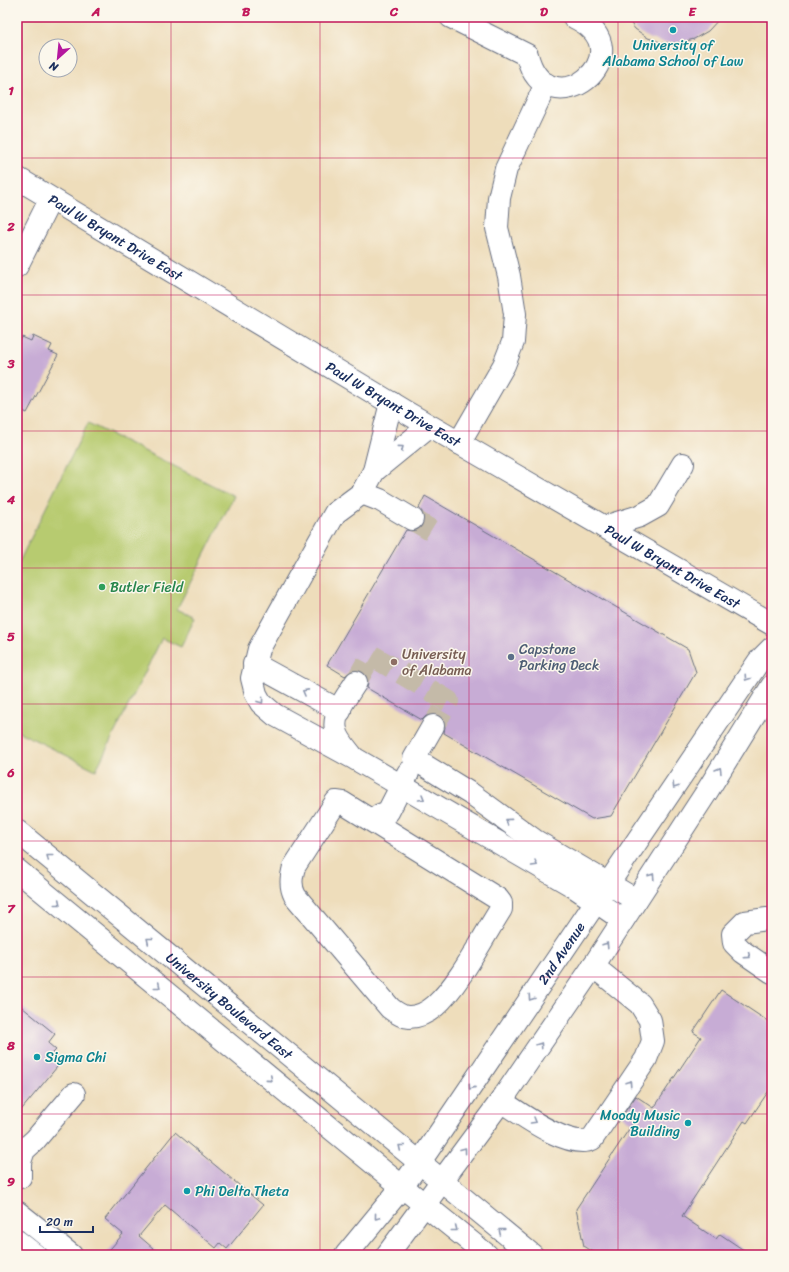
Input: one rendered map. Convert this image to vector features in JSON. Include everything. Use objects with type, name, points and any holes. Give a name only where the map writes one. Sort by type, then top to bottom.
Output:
[{"type":"main road","points":[[451,17],[527,55],[533,72],[546,84],[558,88],[570,88],[581,84],[591,76],[598,66],[600,54],[599,42],[594,31],[585,22],[574,17]]},
{"type":"main road","points":[[459,443],[504,364],[513,342],[515,314],[509,276],[497,228],[499,198],[506,169],[546,84]]},
{"type":"main road","name":"Paul W Bryant Drive East","points":[[17,178],[50,200],[391,403],[772,624]]},
{"type":"main road","points":[[17,266],[50,200]]},
{"type":"main road","points":[[391,403],[374,471],[362,492],[335,514],[259,649],[254,664],[252,678],[256,694],[261,703],[275,715],[352,757],[573,886],[623,920]]},
{"type":"main road","points":[[374,471],[430,426]]},
{"type":"main road","points":[[604,527],[640,516],[658,506],[683,464]]},
{"type":"main road","points":[[362,492],[380,500],[412,520]]},
{"type":"main road","name":"2nd Avenue","points":[[346,1255],[402,1187],[420,1162],[759,660],[772,648]]},
{"type":"main road","points":[[254,664],[340,711]]},
{"type":"main road","points":[[352,757],[339,738],[335,729],[336,716],[356,682]]},
{"type":"main road","points":[[387,1255],[501,1102],[593,966],[706,793],[772,686]]},
{"type":"main road","points":[[378,819],[378,807],[398,784],[433,726]]},
{"type":"main road","points":[[414,758],[471,794],[534,840],[636,900]]},
{"type":"main road","points":[[336,802],[343,803],[378,819],[498,899],[501,903],[501,909],[446,994],[434,1007],[422,1014],[409,1017],[398,1014],[390,1008],[295,896],[290,879],[294,867],[336,802]]},
{"type":"main road","name":"University Boulevard East","points":[[17,831],[420,1162],[441,1182],[532,1255]]},
{"type":"main road","name":"University Boulevard East","points":[[17,870],[402,1187],[487,1255]]},
{"type":"main road","points":[[772,921],[767,919],[744,922],[733,934],[734,944],[742,952],[772,972]]},
{"type":"main road","points":[[501,1102],[563,1138],[577,1142],[585,1142],[592,1139],[646,1058],[653,1041],[650,1020],[640,1004],[593,966]]},
{"type":"main road","points":[[19,1179],[20,1162],[24,1150],[35,1140],[74,1094]]},
{"type":"main road","points":[[17,1212],[71,1255]]},
{"type":"main road","points":[[17,1241],[35,1255]]},
{"type":"green space","name":"Butler Field","points":[[88,423],[234,496],[177,609],[195,618],[181,647],[162,638],[96,770],[17,731],[17,566]]},
{"type":"building","name":"University of Alabama School of Law","points":[[626,17],[721,17],[708,31],[694,39],[679,43],[663,43],[648,38],[635,29]]},
{"type":"building","points":[[33,336],[52,345],[49,351],[58,355],[27,413],[17,408],[17,347],[22,337],[31,341]]},
{"type":"building","name":"Capstone Parking Deck","points":[[425,496],[688,649],[696,672],[611,816],[592,819],[444,733],[444,719],[439,715],[427,715],[422,720],[367,688],[367,677],[362,671],[351,671],[345,676],[327,665],[406,530],[418,530],[423,526],[423,513],[419,508]]},
{"type":"building","name":"Moody Music Building","points":[[721,990],[772,1024],[772,1086],[747,1123],[744,1121],[682,1216],[716,1239],[720,1234],[751,1255],[598,1255],[584,1246],[576,1209],[633,1123],[622,1116],[636,1096],[654,1108],[701,1037],[693,1032]]},
{"type":"building","name":"Sigma Chi","points":[[17,1003],[55,1034],[48,1043],[56,1050],[53,1053],[62,1061],[17,1115]]},
{"type":"building","name":"Phi Delta Theta","points":[[175,1132],[263,1205],[227,1249],[220,1243],[216,1248],[165,1205],[139,1236],[161,1255],[105,1255],[123,1234],[105,1219]]},
{"type":"tunnel","points":[[412,519],[435,533]]},
{"type":"tunnel","points":[[356,682],[371,655],[448,701],[433,726]]},
{"type":"place","name":"University of Alabama School of Law","points":[[673,30]]},
{"type":"place","name":"Butler Field","points":[[102,587]]},
{"type":"place","name":"Capstone Parking Deck","points":[[511,657]]},
{"type":"place","name":"University of Alabama","points":[[394,662]]},
{"type":"place","name":"Sigma Chi","points":[[37,1057]]},
{"type":"place","name":"Moody Music Building","points":[[688,1123]]},
{"type":"place","name":"Phi Delta Theta","points":[[187,1191]]}]
